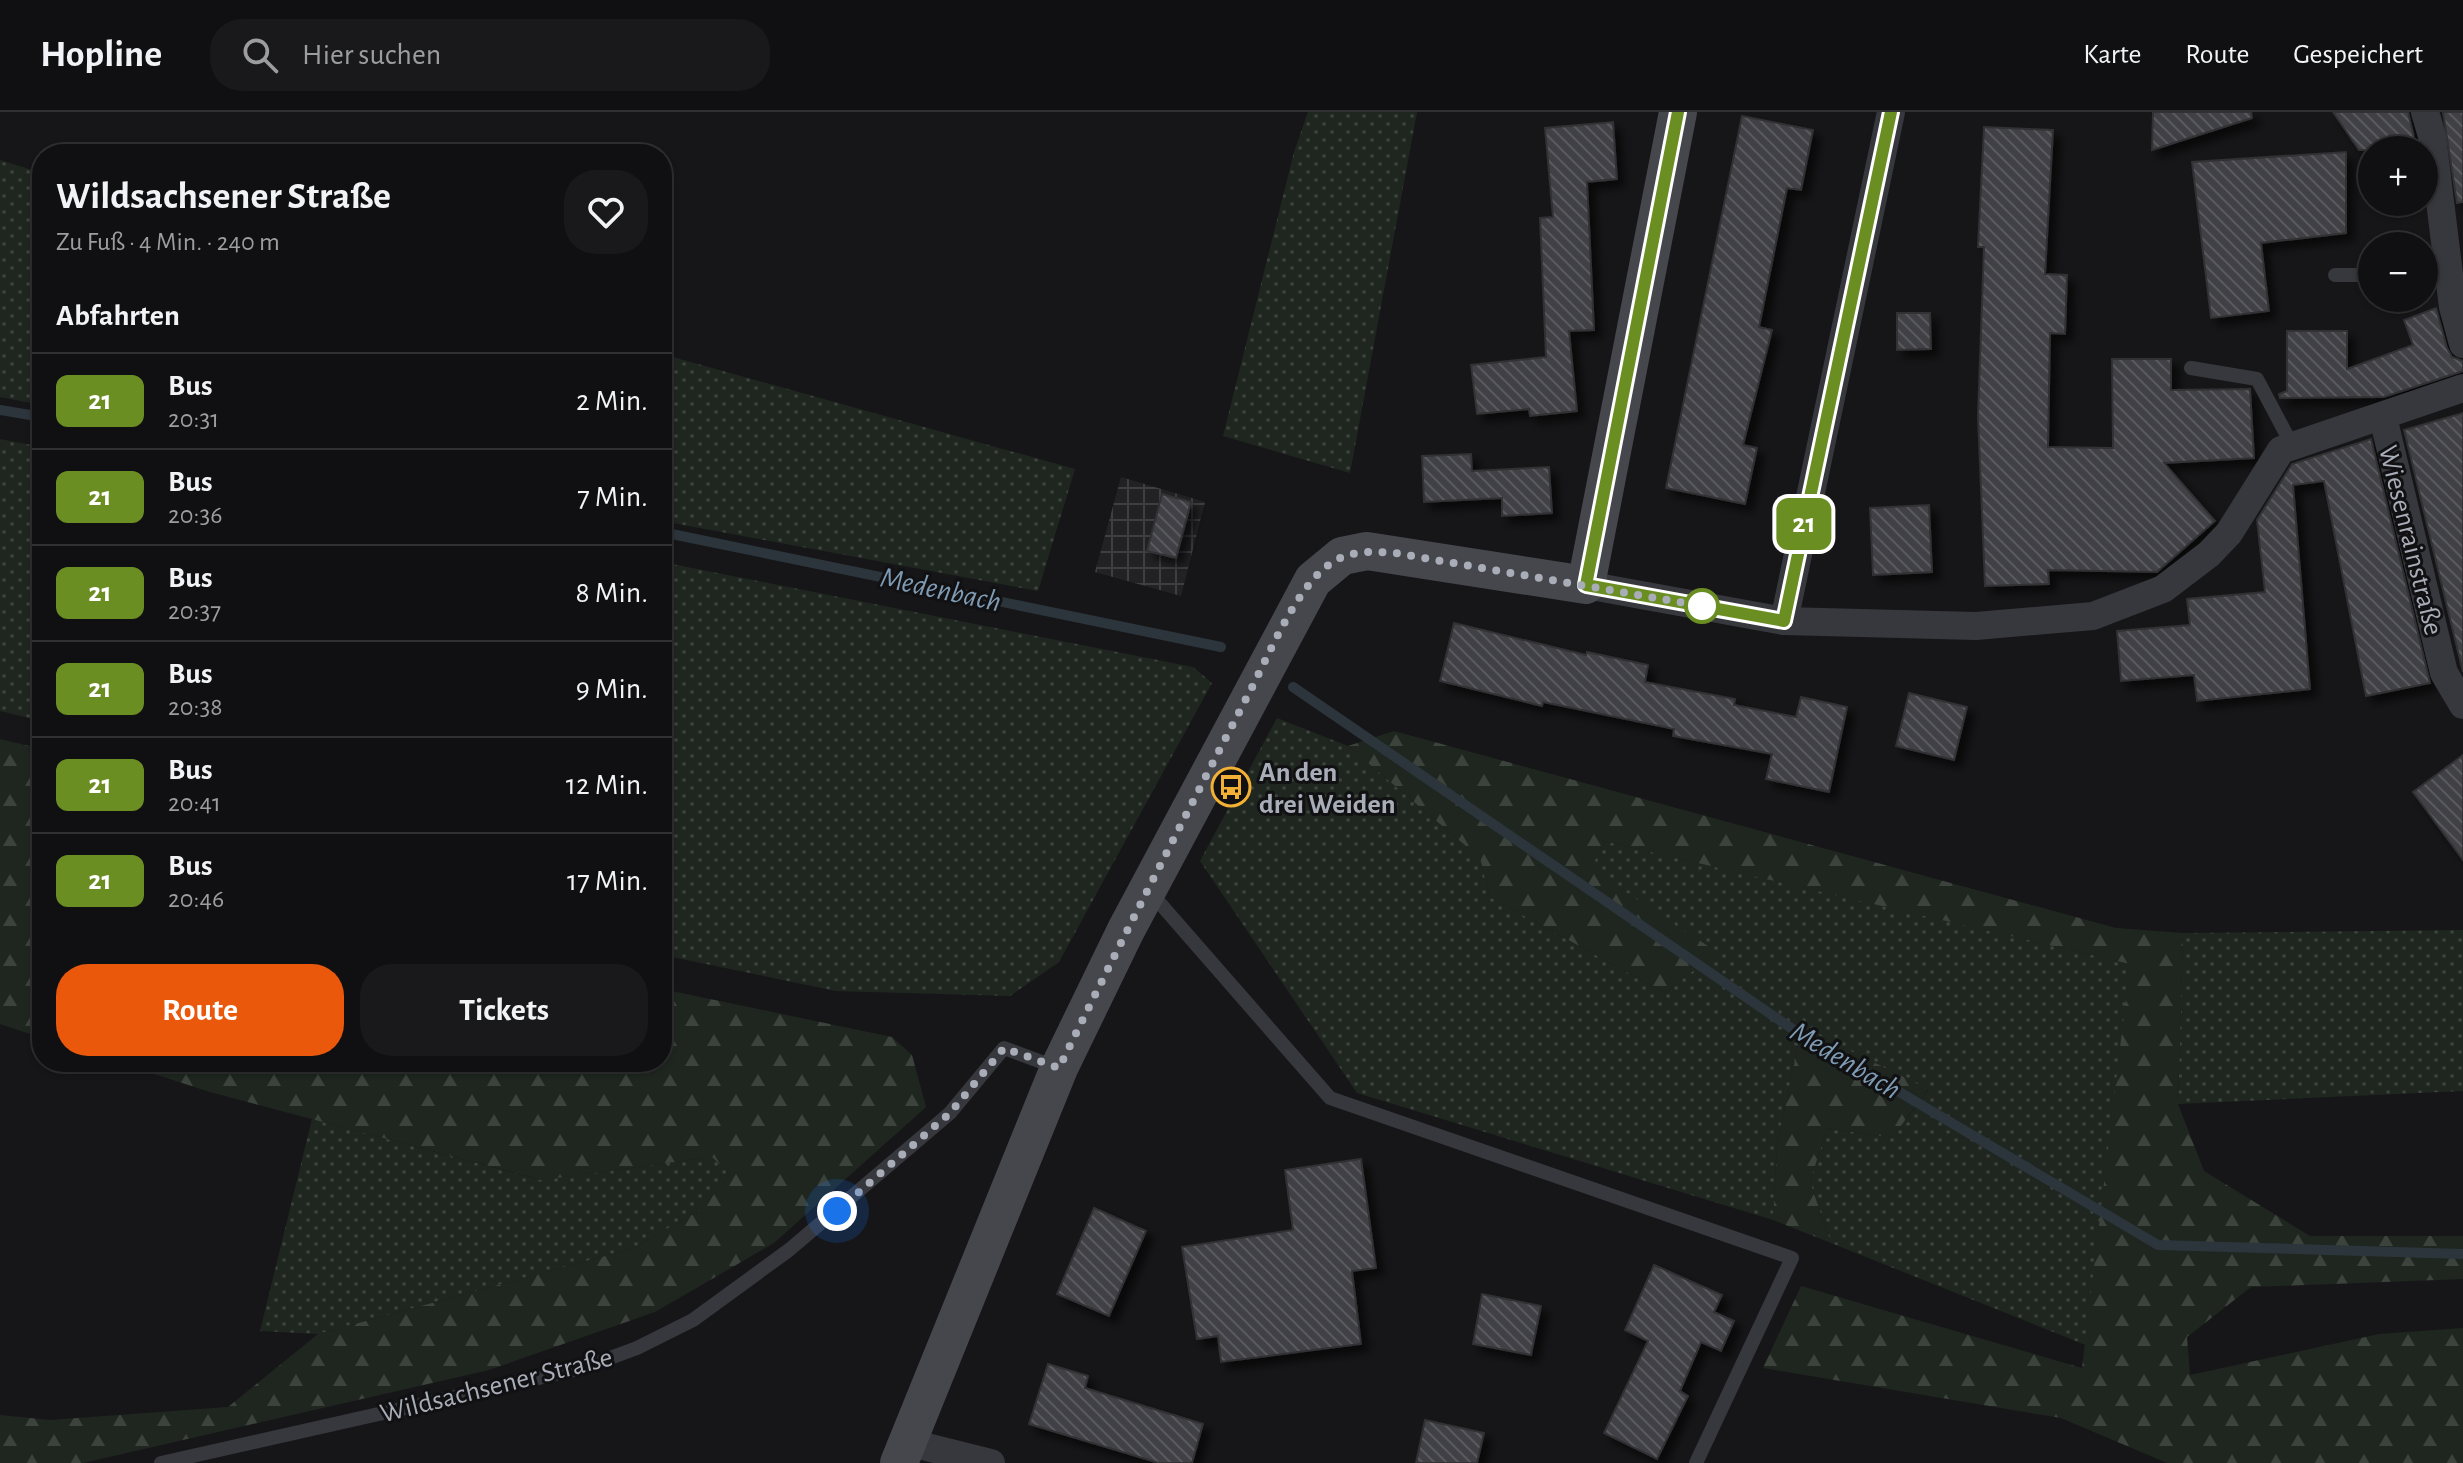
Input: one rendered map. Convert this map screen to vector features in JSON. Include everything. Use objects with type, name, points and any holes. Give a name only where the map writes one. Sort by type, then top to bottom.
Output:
[{"type":"main road","points":[[903,1452],[1059,1068],[1147,890],[1294,611],[1325,568],[1342,556],[1367,551],[1586,585],[1678,112]]},
{"type":"street","points":[[1784,621],[1891,112]]},
{"type":"street","points":[[2425,112],[2432,136],[2435,232]]},
{"type":"street","points":[[2438,276],[2453,307],[2463,344]]},
{"type":"street","points":[[1586,585],[1784,621],[1976,626],[2093,616],[2141,601],[2187,573],[2229,533],[2274,459],[2292,445],[2463,388]]},
{"type":"street","name":"Wiesenrainstraße","points":[[2383,417],[2444,673],[2463,705]]},
{"type":"street","points":[[903,1452],[991,1463]]},
{"type":"lane","points":[[2335,275],[2358,275]]},
{"type":"lane","points":[[2191,368],[2257,379],[2292,445]]},
{"type":"lane","points":[[1147,890],[1330,1098],[1792,1258],[1696,1463]]},
{"type":"lane","name":"Wildsachsener Straße","points":[[161,1463],[583,1368],[637,1348],[693,1320],[849,1201],[950,1113],[1004,1048],[1059,1068]]},
{"type":"shaded area","points":[[1121,477],[1205,502],[1181,596],[1095,572]]},
{"type":"green space","points":[[1308,112],[1417,112],[1350,473],[1223,436],[1294,152]]},
{"type":"green space","points":[[0,160],[32,170],[32,403],[0,397]]},
{"type":"green space","points":[[672,357],[1075,469],[1038,591],[672,523]]},
{"type":"green space","points":[[0,439],[32,445],[32,719],[0,711]]},
{"type":"green space","points":[[672,564],[1193,667],[1212,683],[1059,962],[1010,996],[836,991],[672,957]]},
{"type":"green space","points":[[1277,718],[1348,746],[1480,858],[1490,897],[1665,993],[1716,952],[1590,869],[1604,841],[2131,964],[2088,1346],[1831,1243],[1810,1182],[1827,1128],[1892,1138],[1928,1090],[1802,1027],[1777,1145],[1773,1220],[1357,1093],[1200,861]]},
{"type":"green space","points":[[1394,731],[2116,928],[2183,933],[2178,1104],[2204,1171],[2310,1236],[2463,1236],[2463,1279],[2251,1287],[2187,1337],[2190,1375],[2379,1334],[2463,1328],[2463,1463],[2167,1463],[2061,1418],[1763,1368],[1801,1286],[2082,1368],[2130,964],[1604,841],[1591,869],[1717,952],[1665,993],[1490,897],[1480,858],[1348,746]]},
{"type":"green space","points":[[0,739],[32,747],[32,1035],[0,1024]]},
{"type":"green space","points":[[2463,930],[2463,1091],[2178,1104],[2183,933]]},
{"type":"green space","points":[[672,991],[892,1037],[912,1055],[926,1107],[774,1243],[655,1312],[489,1370],[83,1463],[0,1463],[0,1415],[50,1420],[228,1407],[318,1334],[631,1249],[701,1210],[730,1174],[712,1157],[542,1180],[210,1092],[148,1072],[672,1072]]},
{"type":"green space","points":[[1802,1027],[1928,1089],[1892,1138],[1827,1128],[1810,1182],[1831,1243],[1773,1220],[1777,1145]]},
{"type":"green space","points":[[312,1119],[541,1180],[712,1157],[730,1174],[701,1210],[631,1249],[318,1334],[260,1331]]},
{"type":"building","points":[[2153,112],[2251,112],[2252,118],[2152,150]]},
{"type":"building","points":[[2333,112],[2408,112],[2414,136],[2358,136],[2358,149]]},
{"type":"building","points":[[2443,112],[2463,112],[2463,202],[2457,203]]},
{"type":"building","points":[[1742,116],[1813,130],[1801,190],[1787,188],[1759,327],[1772,330],[1743,445],[1757,448],[1745,504],[1666,488]]},
{"type":"building","points":[[1613,122],[1617,179],[1587,182],[1594,330],[1569,331],[1577,411],[1530,416],[1529,409],[1477,414],[1471,365],[1546,357],[1540,218],[1553,217],[1545,128]]},
{"type":"building","points":[[1984,127],[2053,130],[2045,274],[2067,275],[2065,334],[2050,333],[2048,447],[2113,448],[2112,359],[2171,359],[2171,390],[2250,389],[2254,458],[2164,463],[2215,521],[2157,572],[2048,570],[2049,584],[1985,586],[1978,416],[1984,247],[1978,247]]},
{"type":"building","points":[[2346,152],[2346,233],[2261,243],[2269,311],[2211,318],[2192,162]]},
{"type":"building","points":[[2425,312],[2437,312],[2447,348],[2452,357],[2463,361],[2463,371],[2384,397],[2280,398],[2279,394],[2287,391],[2287,331],[2347,331],[2347,369],[2413,345],[2404,320]]},
{"type":"building","points":[[1897,313],[1930,313],[1931,349],[1897,350]]},
{"type":"building","points":[[2463,413],[2463,672],[2404,430]]},
{"type":"building","points":[[2371,439],[2430,683],[2366,696],[2324,481],[2293,485],[2310,689],[2197,701],[2194,675],[2121,681],[2117,631],[2190,625],[2187,599],[2265,592],[2257,520],[2292,464]]},
{"type":"building","points":[[1471,454],[1472,471],[1549,467],[1552,513],[1502,516],[1502,498],[1424,502],[1422,456]]},
{"type":"building","points":[[1162,494],[1191,502],[1176,558],[1147,551]]},
{"type":"building","points":[[1929,505],[1932,572],[1873,575],[1870,508]]},
{"type":"building","points":[[1454,623],[1586,655],[1587,652],[1648,665],[1645,682],[1735,699],[1734,705],[1796,717],[1801,697],[1847,707],[1829,792],[1766,779],[1772,754],[1673,736],[1674,729],[1543,702],[1542,706],[1440,681]]},
{"type":"building","points":[[1909,693],[1967,707],[1954,760],[1896,746]]},
{"type":"building","points":[[2463,755],[2463,860],[2413,792]]},
{"type":"building","points":[[1361,1159],[1376,1268],[1352,1271],[1361,1344],[1221,1362],[1218,1336],[1197,1339],[1182,1247],[1293,1230],[1285,1170]]},
{"type":"building","points":[[1094,1208],[1146,1231],[1109,1316],[1057,1294]]},
{"type":"building","points":[[1654,1265],[1722,1295],[1714,1312],[1734,1321],[1721,1351],[1701,1342],[1680,1391],[1688,1396],[1657,1459],[1604,1433],[1648,1341],[1625,1330]]},
{"type":"building","points":[[1482,1294],[1541,1306],[1531,1355],[1473,1344]]},
{"type":"building","points":[[1048,1364],[1088,1376],[1085,1388],[1203,1424],[1192,1463],[1159,1463],[1029,1424]]},
{"type":"building","points":[[1425,1420],[1484,1433],[1477,1463],[1416,1463]]},
{"type":"waterway","name":"Medenbach","points":[[0,410],[32,415]]},
{"type":"waterway","name":"Medenbach","points":[[672,534],[1221,647]]},
{"type":"waterway","name":"Medenbach","points":[[1293,687],[1791,1028],[2158,1245],[2463,1254]]},
{"type":"bus line","name":"21","points":[[1678,112],[1586,585],[1784,621],[1891,112]]},
{"type":"place","name":"An den drei Weiden","points":[[1231,787]]},
{"type":"route","points":[[837,1211],[950,1113],[1004,1048],[1059,1068],[1126,930],[1294,611],[1313,580],[1342,556],[1367,551],[1395,553],[1702,606]]}]
